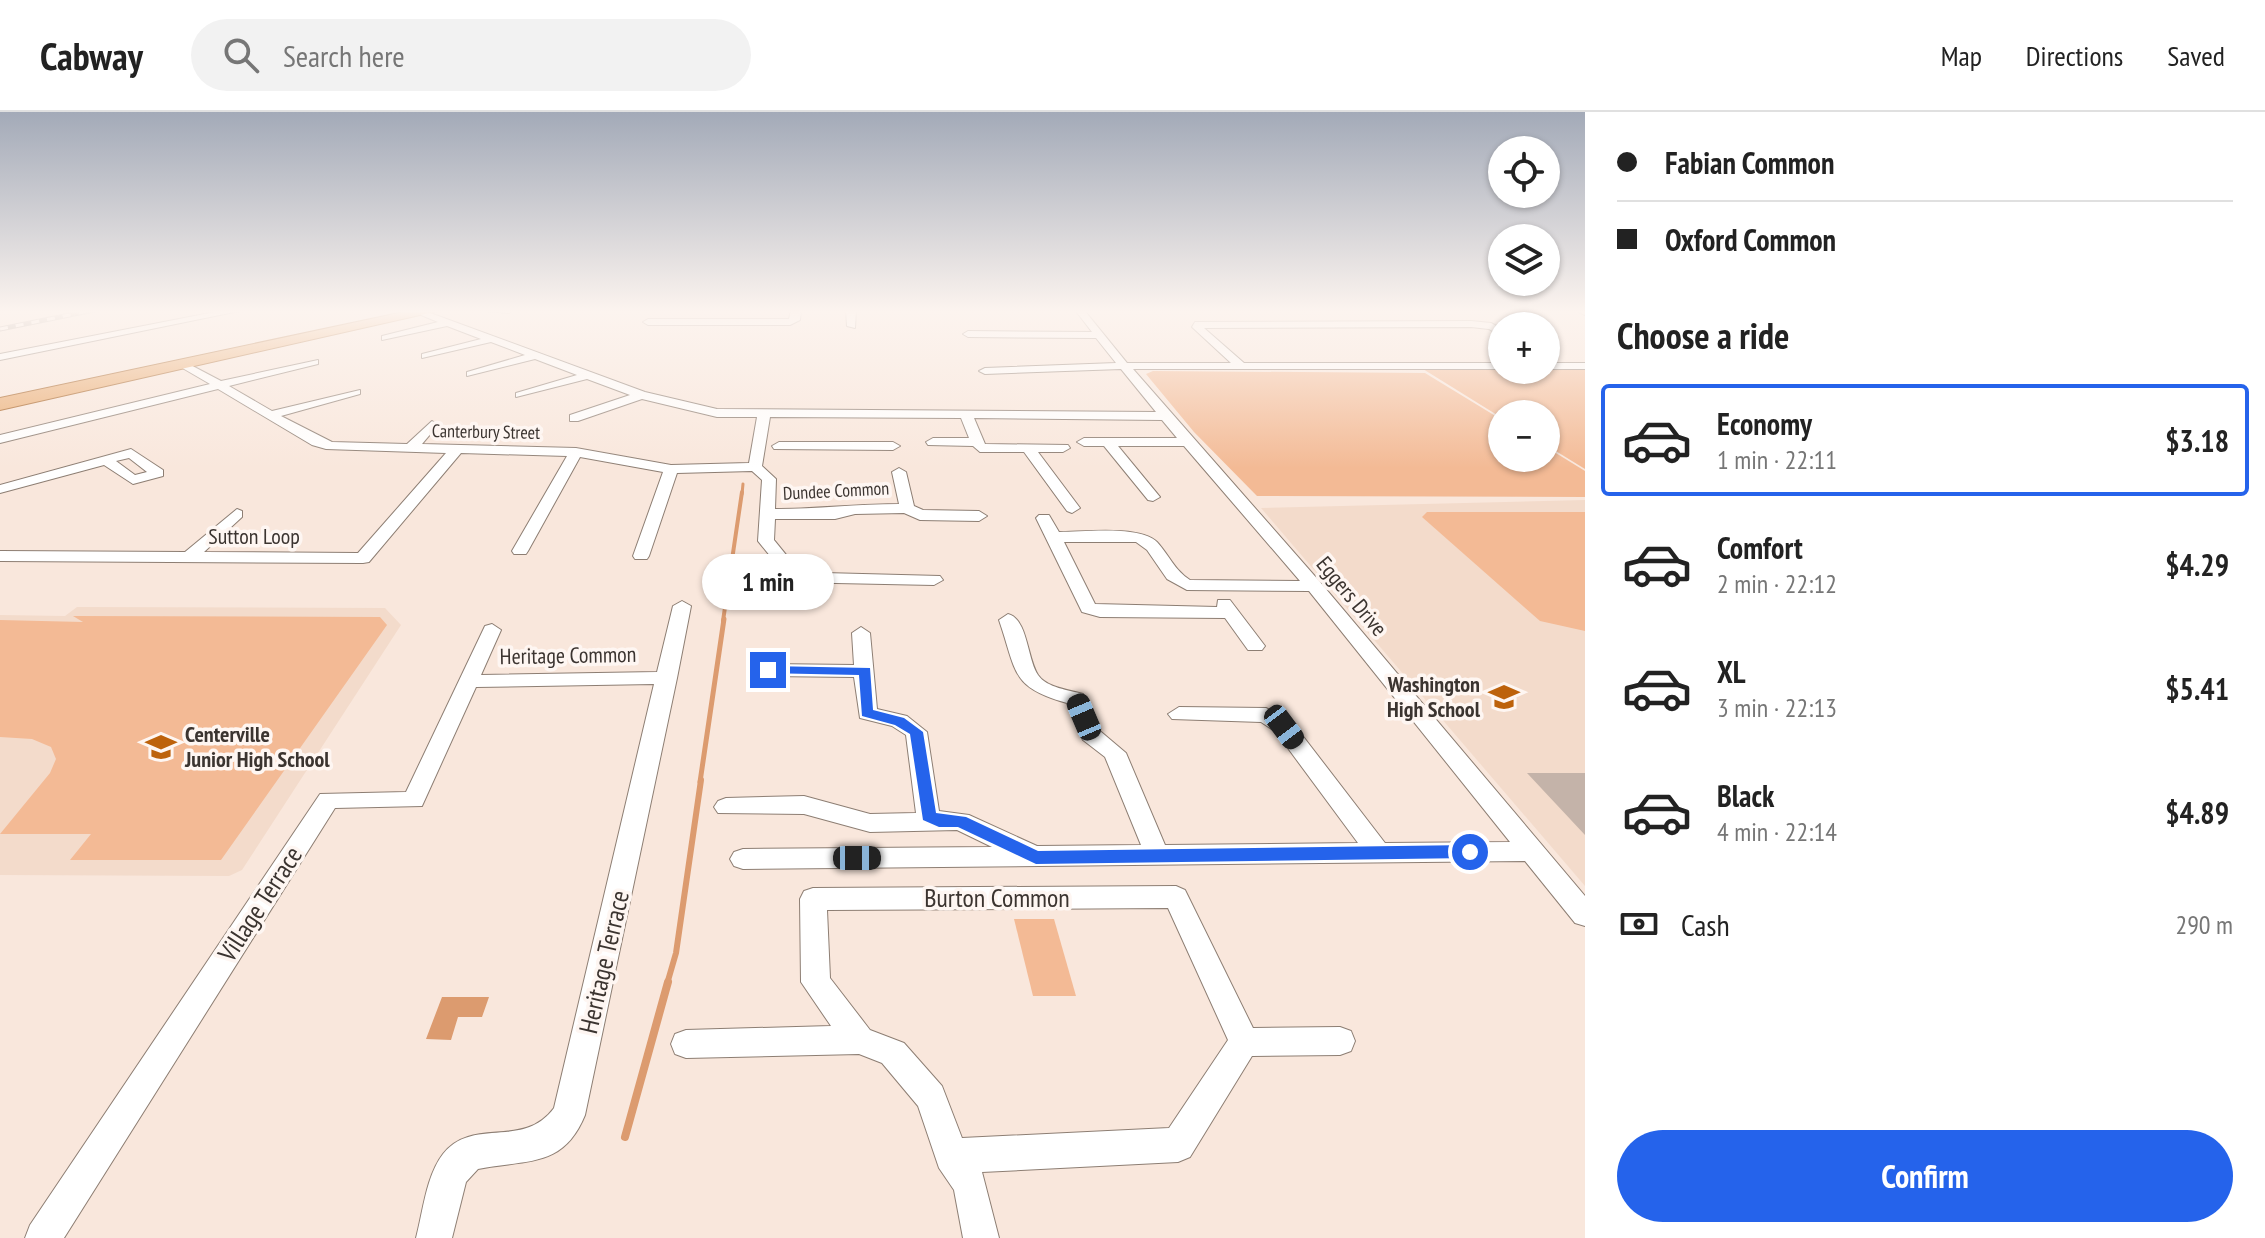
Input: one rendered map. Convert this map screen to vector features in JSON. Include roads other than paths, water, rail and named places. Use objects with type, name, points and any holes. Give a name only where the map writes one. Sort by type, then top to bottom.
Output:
[{"type":"main road","points":[[0,404],[190,363]]},
{"type":"street","points":[[0,439],[312,363]]},
{"type":"street","points":[[471,374],[512,363]]},
{"type":"street","points":[[553,363],[641,395],[717,413],[1165,416]]},
{"type":"street","name":"Eggers Drive","points":[[1123,363],[1165,416],[1314,586],[1585,915]]},
{"type":"street","points":[[1237,363],[1241,366]]},
{"type":"street","points":[[1561,363],[1568,366]]},
{"type":"street","name":"Canterbury Street","points":[[183,364],[331,446],[576,452],[671,469],[755,467]]},
{"type":"street","points":[[985,371],[1126,366],[1488,366]]},
{"type":"street","points":[[1560,366],[1585,366]]},
{"type":"street","points":[[520,395],[588,375]]},
{"type":"street","points":[[271,415],[356,392]]},
{"type":"street","points":[[574,418],[641,395]]},
{"type":"street","points":[[764,415],[755,467],[769,479],[766,541],[779,556],[776,577]]},
{"type":"street","points":[[842,415],[845,446]]},
{"type":"street","points":[[966,415],[980,448],[1063,448]]},
{"type":"street","points":[[411,448],[432,425]]},
{"type":"street","points":[[933,442],[978,442]]},
{"type":"street","points":[[1084,442],[1190,442]]},
{"type":"street","points":[[1109,443],[1153,497]]},
{"type":"street","points":[[779,446],[893,446]]},
{"type":"street","points":[[1028,448],[1072,508]]},
{"type":"street","name":"Sutton Loop","points":[[0,556],[363,558],[457,449]]},
{"type":"street","points":[[520,551],[576,452]]},
{"type":"street","points":[[0,489],[106,460]]},
{"type":"street","points":[[641,556],[671,469]]},
{"type":"street","name":"Dundee Common","points":[[899,472],[907,508]]},
{"type":"street","name":"Dundee Common","points":[[768,514],[835,514],[855,509],[907,508],[920,515],[979,516]]},
{"type":"street","points":[[188,558],[237,514]]},
{"type":"street","points":[[1044,518],[1088,608],[1100,612],[1230,613]]},
{"type":"street","points":[[1052,537],[1139,537],[1149,541],[1175,580],[1211,587],[1314,586]]},
{"type":"street","points":[[750,577],[934,580]]},
{"type":"street","points":[[1211,587],[1255,646]]},
{"type":"street","name":"Heritage Terrace","points":[[434,1238],[455,1167],[470,1154],[542,1145],[560,1132],[569,1115],[682,606]]},
{"type":"street","points":[[1008,620],[1029,678],[1044,690],[1076,699],[1091,735],[1115,753],[1157,855]]},
{"type":"street","name":"Village Terrace","points":[[43,1238],[328,800],[414,800],[492,630]]},
{"type":"street","points":[[861,633],[867,713],[899,721],[916,732],[928,816],[939,822]]},
{"type":"street","points":[[768,670],[865,671]]},
{"type":"street","name":"Heritage Common","points":[[469,681],[667,678]]},
{"type":"street","points":[[1179,714],[1266,715],[1284,727],[1379,853]]},
{"type":"street","points":[[726,807],[804,805],[870,823],[960,821],[1036,857]]},
{"type":"street","points":[[743,859],[1531,851]]},
{"type":"street","name":"Burton Common","points":[[859,1040],[816,982],[813,899],[1176,897],[1244,1042]]},
{"type":"street","points":[[686,1044],[859,1040],[893,1053],[931,1097],[951,1156],[970,1184],[981,1238]]},
{"type":"street","points":[[951,1156],[1178,1145],[1244,1042],[1340,1041]]},
{"type":"waterway","points":[[742,494],[743,484]]},
{"type":"waterway","points":[[723,621],[742,492]]},
{"type":"waterway","points":[[700,782],[724,619]]},
{"type":"waterway","points":[[667,984],[676,953],[701,780]]},
{"type":"waterway","points":[[625,1137],[668,982]]},
{"type":"place","name":"Washington High School","points":[[1504,697]]},
{"type":"place","name":"Centerville Junior High School","points":[[161,747]]}]
